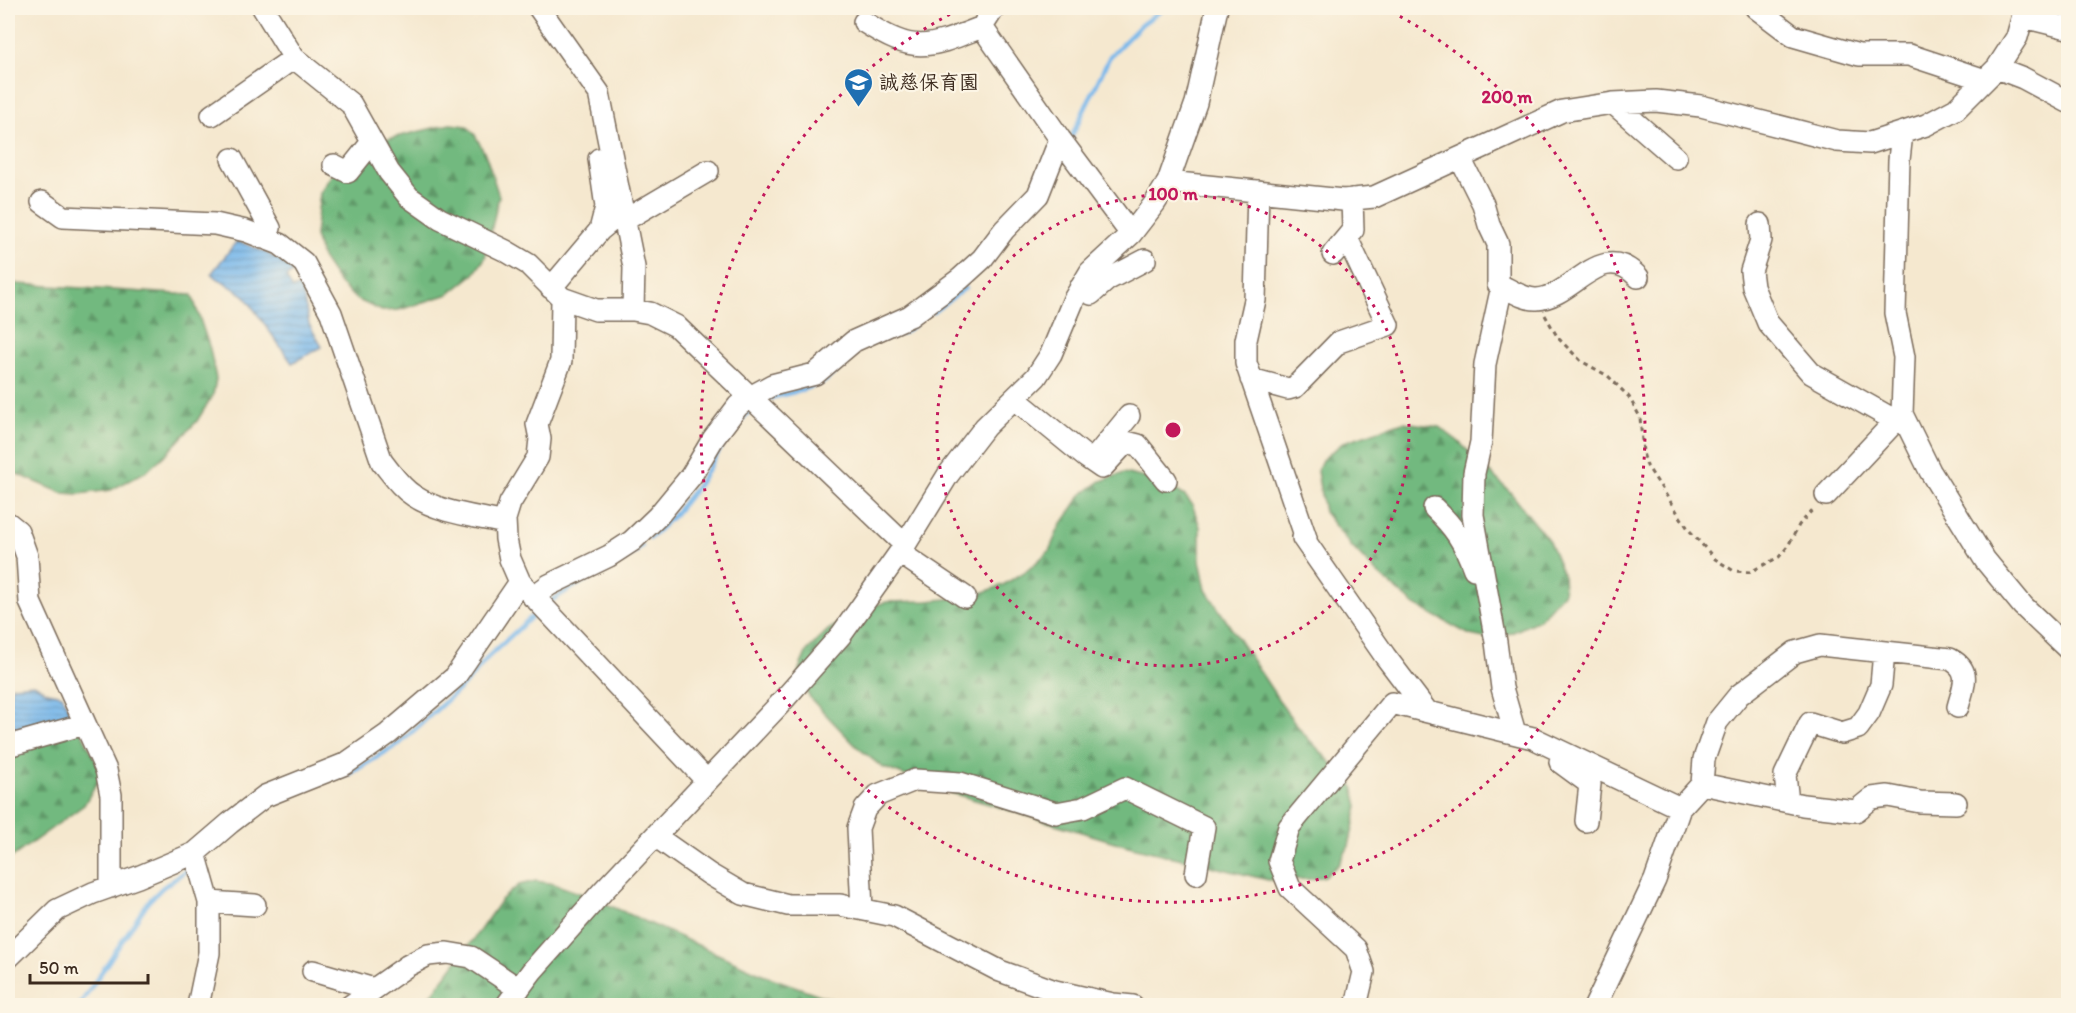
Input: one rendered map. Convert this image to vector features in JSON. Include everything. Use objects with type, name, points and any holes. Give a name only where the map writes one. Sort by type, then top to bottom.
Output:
[{"type":"street","points":[[263,8],[294,58],[351,104],[389,172],[409,197],[440,219],[528,264],[556,293],[596,310],[633,310],[650,313],[676,326],[902,549],[965,597]]},
{"type":"street","points":[[540,8],[599,93],[634,267],[633,310]]},
{"type":"street","points":[[864,22],[885,36],[914,46],[941,43],[982,27],[994,8]]},
{"type":"street","points":[[351,1005],[407,966],[428,955],[447,953],[471,957],[513,997],[603,891],[841,635],[902,549],[948,476],[986,427],[1036,377],[1051,354],[1074,299],[1090,272],[1131,234],[1168,182],[1196,103],[1217,8]]},
{"type":"street","points":[[1756,8],[1793,36],[1859,55],[1909,55],[1991,74],[2023,78],[2068,102]]},
{"type":"street","points":[[1168,182],[1343,200],[1374,197],[1562,111],[1613,103],[1656,101],[1701,106],[1837,141],[1870,143],[1926,125],[1956,109],[1991,74],[2017,37],[2024,12],[2068,28]]},
{"type":"street","points":[[982,27],[1131,234]]},
{"type":"street","points":[[212,115],[294,58]]},
{"type":"street","points":[[580,89],[590,100],[606,207],[600,230],[556,293],[561,361],[537,424],[540,439],[538,457],[510,503],[505,523],[506,539],[510,559],[527,590],[707,781]]},
{"type":"street","points":[[1613,103],[1676,158]]},
{"type":"street","points":[[1826,495],[1899,417],[1904,357],[1895,313],[1899,160],[1902,133]]},
{"type":"street","points":[[334,165],[348,172],[372,142]]},
{"type":"street","points":[[8,958],[57,910],[93,893],[138,878],[195,853],[266,796],[345,764],[388,734],[455,677],[527,590],[549,585],[609,556],[632,541],[658,516],[691,476],[713,439],[738,406],[772,385],[815,374],[854,341],[910,316],[960,279],[982,259],[1004,230],[1038,195],[1066,146]]},
{"type":"street","points":[[1460,158],[1483,204],[1498,244],[1498,284],[1526,297],[1537,299],[1553,295],[1603,264],[1621,264],[1638,277]]},
{"type":"street","points":[[232,159],[270,228],[263,238]]},
{"type":"street","points":[[600,230],[708,171]]},
{"type":"street","points":[[1258,191],[1255,300],[1246,340],[1246,363],[1251,379],[1306,538],[1303,538],[1385,656],[1426,710]]},
{"type":"street","points":[[1251,379],[1288,389],[1295,387],[1340,342],[1388,325],[1340,246],[1353,230],[1352,199]]},
{"type":"street","points":[[42,202],[63,218],[215,224],[280,244],[304,263],[331,313],[382,462],[396,480],[413,496],[435,507],[505,523]]},
{"type":"street","points":[[1760,224],[1761,240],[1751,271],[1753,286],[1768,323],[1811,373],[1899,417],[1985,560],[2023,606],[2068,649]]},
{"type":"street","points":[[1080,288],[1091,294],[1107,280],[1145,260]]},
{"type":"street","points":[[1502,286],[1485,364],[1481,442],[1474,473],[1473,515],[1502,688],[1515,733]]},
{"type":"street","points":[[1015,399],[1102,468],[1126,442],[1138,445],[1167,480]]},
{"type":"street","points":[[1092,462],[1129,416]]},
{"type":"street","points":[[1434,508],[1452,525],[1464,543],[1475,573],[1487,590]]},
{"type":"street","points":[[8,523],[18,531],[27,556],[30,602],[106,770],[111,795],[111,887]]},
{"type":"street","points":[[1595,1005],[1655,880],[1680,808],[1702,784],[1704,759],[1717,722],[1739,695],[1795,652],[1820,645],[1950,659],[1960,664],[1966,676],[1958,707]]},
{"type":"street","points":[[1788,802],[1785,775],[1810,723],[1842,733],[1858,728],[1869,713],[1881,684],[1884,652]]},
{"type":"street","points":[[1356,1005],[1364,972],[1356,949],[1290,888],[1279,861],[1289,827],[1392,703],[1533,738],[1680,808]]},
{"type":"street","points":[[8,746],[85,724]]},
{"type":"street","points":[[1563,753],[1560,762],[1590,784],[1586,821]]},
{"type":"street","points":[[862,909],[858,828],[865,809],[878,795],[915,780],[960,783],[1056,813],[1083,808],[1125,788],[1204,827],[1196,874]]},
{"type":"street","points":[[1702,784],[1788,802],[1856,811],[1872,798],[1888,796],[1920,802],[1956,803]]},
{"type":"street","points":[[655,836],[709,874],[743,894],[788,905],[840,905],[894,916],[1000,971],[1054,991],[1113,1004],[1133,1005]]},
{"type":"street","points":[[195,853],[208,902],[209,953],[198,1005]]},
{"type":"street","points":[[208,902],[255,905]]},
{"type":"street","points":[[313,971],[374,989]]},
{"type":"path","points":[[1537,299],[1558,338],[1581,361],[1608,376],[1629,397],[1640,417],[1643,453],[1647,466],[1689,530],[1715,559],[1734,571],[1750,572],[1779,557],[1788,546],[1798,525],[1826,495]]},
{"type":"green space","points":[[450,124],[467,126],[475,135],[486,156],[499,196],[485,258],[474,274],[449,294],[399,310],[382,311],[356,299],[339,283],[322,258],[315,236],[320,193],[336,168],[383,140]]},
{"type":"green space","points":[[8,281],[18,284],[192,295],[210,349],[216,379],[213,395],[197,421],[147,471],[111,490],[79,494],[62,493],[8,470]]},
{"type":"green space","points":[[1403,422],[1439,427],[1458,441],[1510,492],[1549,541],[1563,575],[1564,592],[1539,620],[1511,633],[1489,639],[1470,635],[1415,605],[1377,573],[1352,547],[1324,512],[1317,471],[1322,460],[1344,442]]},
{"type":"green space","points":[[1124,473],[1153,480],[1172,488],[1185,496],[1192,504],[1200,527],[1200,560],[1206,590],[1286,711],[1302,732],[1353,786],[1358,806],[1349,846],[1339,864],[1325,876],[1312,879],[1268,880],[1128,846],[952,793],[882,767],[856,746],[811,699],[798,679],[799,669],[807,651],[828,630],[860,609],[887,602],[928,601],[974,596],[1003,585],[1028,570],[1049,551],[1059,528],[1081,495],[1101,481]]},
{"type":"green space","points":[[27,691],[76,721],[102,773],[84,805],[8,860],[8,701]]},
{"type":"green space","points":[[536,881],[554,884],[593,898],[769,977],[848,1005],[423,1006],[501,900],[519,885]]},
{"type":"water","points":[[237,241],[267,253],[294,272],[286,278],[293,289],[301,285],[309,324],[322,347],[292,363],[244,295],[211,274]]},
{"type":"water","points":[[34,684],[47,692],[62,695],[73,720],[8,737],[8,703],[12,686]]},
{"type":"waterway","points":[[1069,142],[1110,56],[1142,24],[1165,8]]},
{"type":"waterway","points":[[933,312],[965,288]]},
{"type":"waterway","points":[[883,339],[904,332],[914,325]]},
{"type":"waterway","points":[[766,399],[802,390],[825,381],[855,353]]},
{"type":"waterway","points":[[739,422],[754,407]]},
{"type":"waterway","points":[[650,538],[674,515],[698,485],[730,433]]},
{"type":"waterway","points":[[547,604],[620,562],[642,546]]},
{"type":"waterway","points":[[342,776],[351,773],[400,743],[470,679],[488,657],[538,611]]},
{"type":"waterway","points":[[225,841],[246,823]]},
{"type":"waterway","points":[[79,1006],[148,902],[162,888],[192,866]]},
{"type":"place","name":"誠慈保育園","points":[[858,108]]}]
